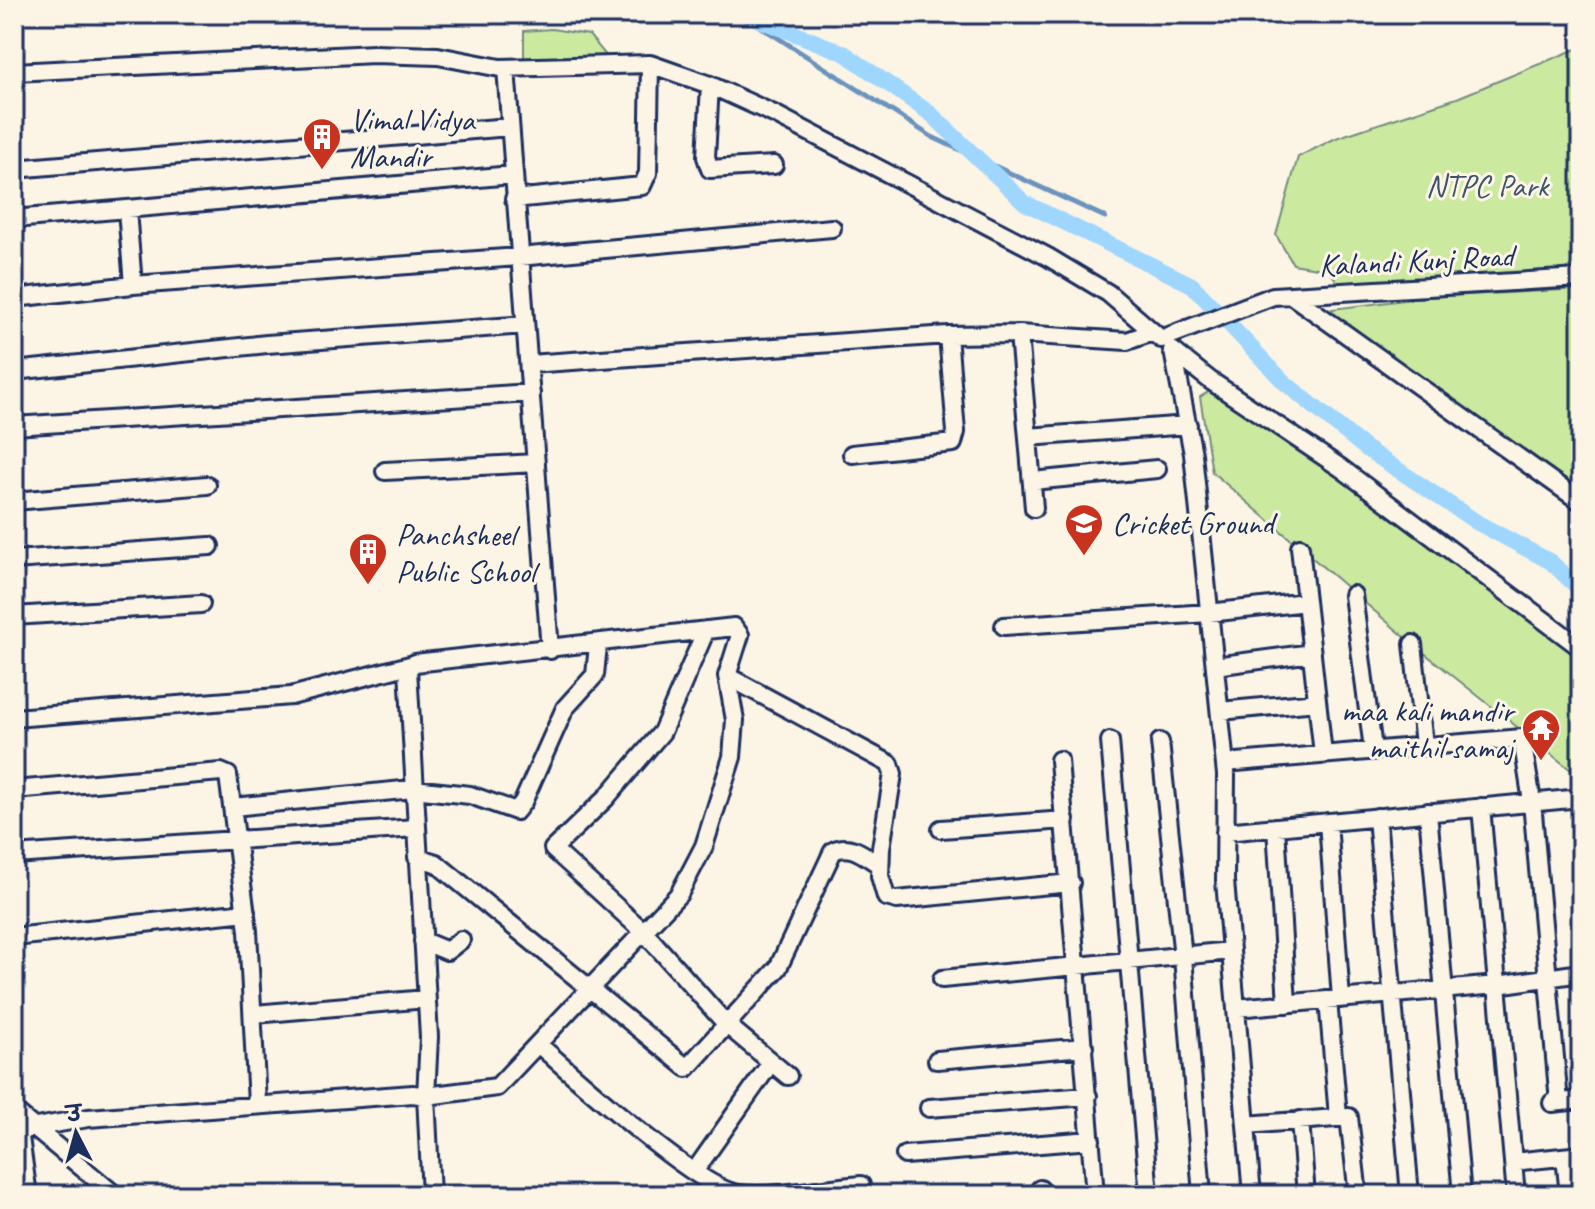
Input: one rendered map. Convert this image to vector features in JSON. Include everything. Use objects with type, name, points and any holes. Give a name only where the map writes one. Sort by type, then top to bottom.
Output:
[{"type":"street","points":[[14,72],[374,54],[438,56],[506,68],[650,64],[710,85],[1048,257],[1108,293],[1211,381],[1341,468],[1581,648]]},
{"type":"street","points":[[514,199],[642,186],[648,173],[650,64]]},
{"type":"street","points":[[506,68],[550,650]]},
{"type":"street","points":[[710,85],[706,157],[710,169],[774,165]]},
{"type":"street","points":[[14,169],[509,127]]},
{"type":"street","points":[[14,219],[512,175]]},
{"type":"street","points":[[127,210],[133,285]]},
{"type":"street","points":[[14,298],[133,285],[519,257],[832,228]]},
{"type":"street","name":"Kalandi Kunj Road","points":[[529,364],[948,335],[1019,334],[1127,341],[1179,334],[1256,301],[1291,295],[1581,278]]},
{"type":"street","points":[[1291,295],[1581,502]]},
{"type":"street","points":[[14,371],[267,344],[525,325]]},
{"type":"street","points":[[1019,334],[1034,508]]},
{"type":"street","points":[[852,454],[953,443],[956,432],[948,335]]},
{"type":"street","points":[[1173,351],[1188,425],[1225,763],[1231,951],[1252,1195]]},
{"type":"street","points":[[14,426],[531,393]]},
{"type":"street","points":[[1028,437],[1188,425]]},
{"type":"street","points":[[385,471],[536,463]]},
{"type":"street","points":[[1032,481],[1157,469]]},
{"type":"street","points":[[14,501],[207,485]]},
{"type":"street","points":[[14,560],[210,546]]},
{"type":"street","points":[[1300,547],[1323,754]]},
{"type":"street","points":[[1353,595],[1373,749]]},
{"type":"street","points":[[1004,626],[1209,613],[1306,602]]},
{"type":"street","points":[[14,616],[201,604]]},
{"type":"street","points":[[14,718],[291,696],[410,665],[730,627],[738,630],[727,676],[735,729],[722,799],[694,869],[679,894],[645,933],[497,1087],[426,1096],[413,1094],[257,1104],[88,1118],[21,1130]]},
{"type":"street","points":[[706,630],[662,732],[606,798],[553,849],[645,933],[727,1025],[788,1076]]},
{"type":"street","points":[[1413,644],[1424,745]]},
{"type":"street","points":[[233,807],[413,789],[453,792],[516,811],[523,802],[565,708],[595,675],[598,645]]},
{"type":"street","points":[[1215,666],[1312,653]]},
{"type":"street","points":[[410,665],[407,675],[429,1037],[426,1096],[431,1195]]},
{"type":"street","points":[[727,676],[890,764],[893,774],[880,865],[882,892],[897,900],[1071,883]]},
{"type":"street","points":[[1220,711],[1317,702]]},
{"type":"street","points":[[1225,763],[1520,737],[1524,741],[1532,802],[1556,1102],[1581,1100]]},
{"type":"street","points":[[1110,741],[1149,1195]]},
{"type":"street","points":[[1160,742],[1183,957],[1202,1195]]},
{"type":"street","points":[[1059,760],[1079,967],[1095,1195]]},
{"type":"street","points":[[14,790],[221,772],[230,779],[255,1014],[257,1104]]},
{"type":"street","points":[[1225,832],[1581,798]]},
{"type":"street","points":[[1481,807],[1516,1195]]},
{"type":"street","points":[[1428,812],[1462,1195]]},
{"type":"street","points":[[1377,817],[1410,1195]]},
{"type":"street","points":[[941,829],[1065,820]]},
{"type":"street","points":[[1328,822],[1338,1116]]},
{"type":"street","points":[[1276,827],[1287,1004]]},
{"type":"street","points":[[14,855],[416,828]]},
{"type":"street","points":[[417,857],[436,863],[687,1068],[778,968],[833,851],[847,847],[880,865]]},
{"type":"street","points":[[14,937],[246,912]]},
{"type":"street","points":[[423,941],[447,951],[461,940]]},
{"type":"street","points":[[942,979],[1231,951]]},
{"type":"street","points":[[1236,1008],[1497,985],[1581,973]]},
{"type":"street","points":[[255,1014],[426,999]]},
{"type":"street","points":[[539,1045],[621,1115],[720,1192],[762,1194],[861,1185]]},
{"type":"street","points":[[937,1060],[1084,1047]]},
{"type":"street","points":[[694,1172],[770,1064]]},
{"type":"street","points":[[929,1108],[1088,1096]]},
{"type":"street","points":[[14,1111],[21,1130],[28,1195]]},
{"type":"street","points":[[1246,1125],[1338,1116],[1351,1120],[1358,1195]]},
{"type":"street","points":[[1300,1120],[1306,1195]]},
{"type":"street","points":[[21,1130],[98,1189],[115,1195]]},
{"type":"street","points":[[905,1155],[1091,1140]]},
{"type":"street","points":[[1513,1162],[1573,1156],[1569,1195]]},
{"type":"green space","points":[[552,29],[589,35],[609,59],[524,63],[524,31]]},
{"type":"green space","name":"NTPC Park","points":[[1581,47],[1581,269],[1340,286],[1329,270],[1293,264],[1276,235],[1298,157],[1336,138],[1457,98]]},
{"type":"green space","name":"NTPC Park","points":[[1581,289],[1581,493],[1337,319],[1332,309],[1429,297]]},
{"type":"green space","points":[[1215,388],[1581,655],[1581,778],[1413,644],[1212,472],[1200,397]]},
{"type":"waterway","points":[[741,14],[932,137],[1105,217]]},
{"type":"waterway","points":[[745,14],[844,53],[931,114],[1025,203],[1192,285],[1284,382],[1365,448],[1478,523],[1551,562],[1581,591]]},
{"type":"place","name":"Vimal Vidya Mandir","points":[[322,171]]},
{"type":"place","name":"Cricket Ground","points":[[1084,557]]},
{"type":"place","name":"Panchsheel Public School","points":[[368,586]]},
{"type":"place","name":"maa kali mandir maithil samaj","points":[[1541,762]]}]
